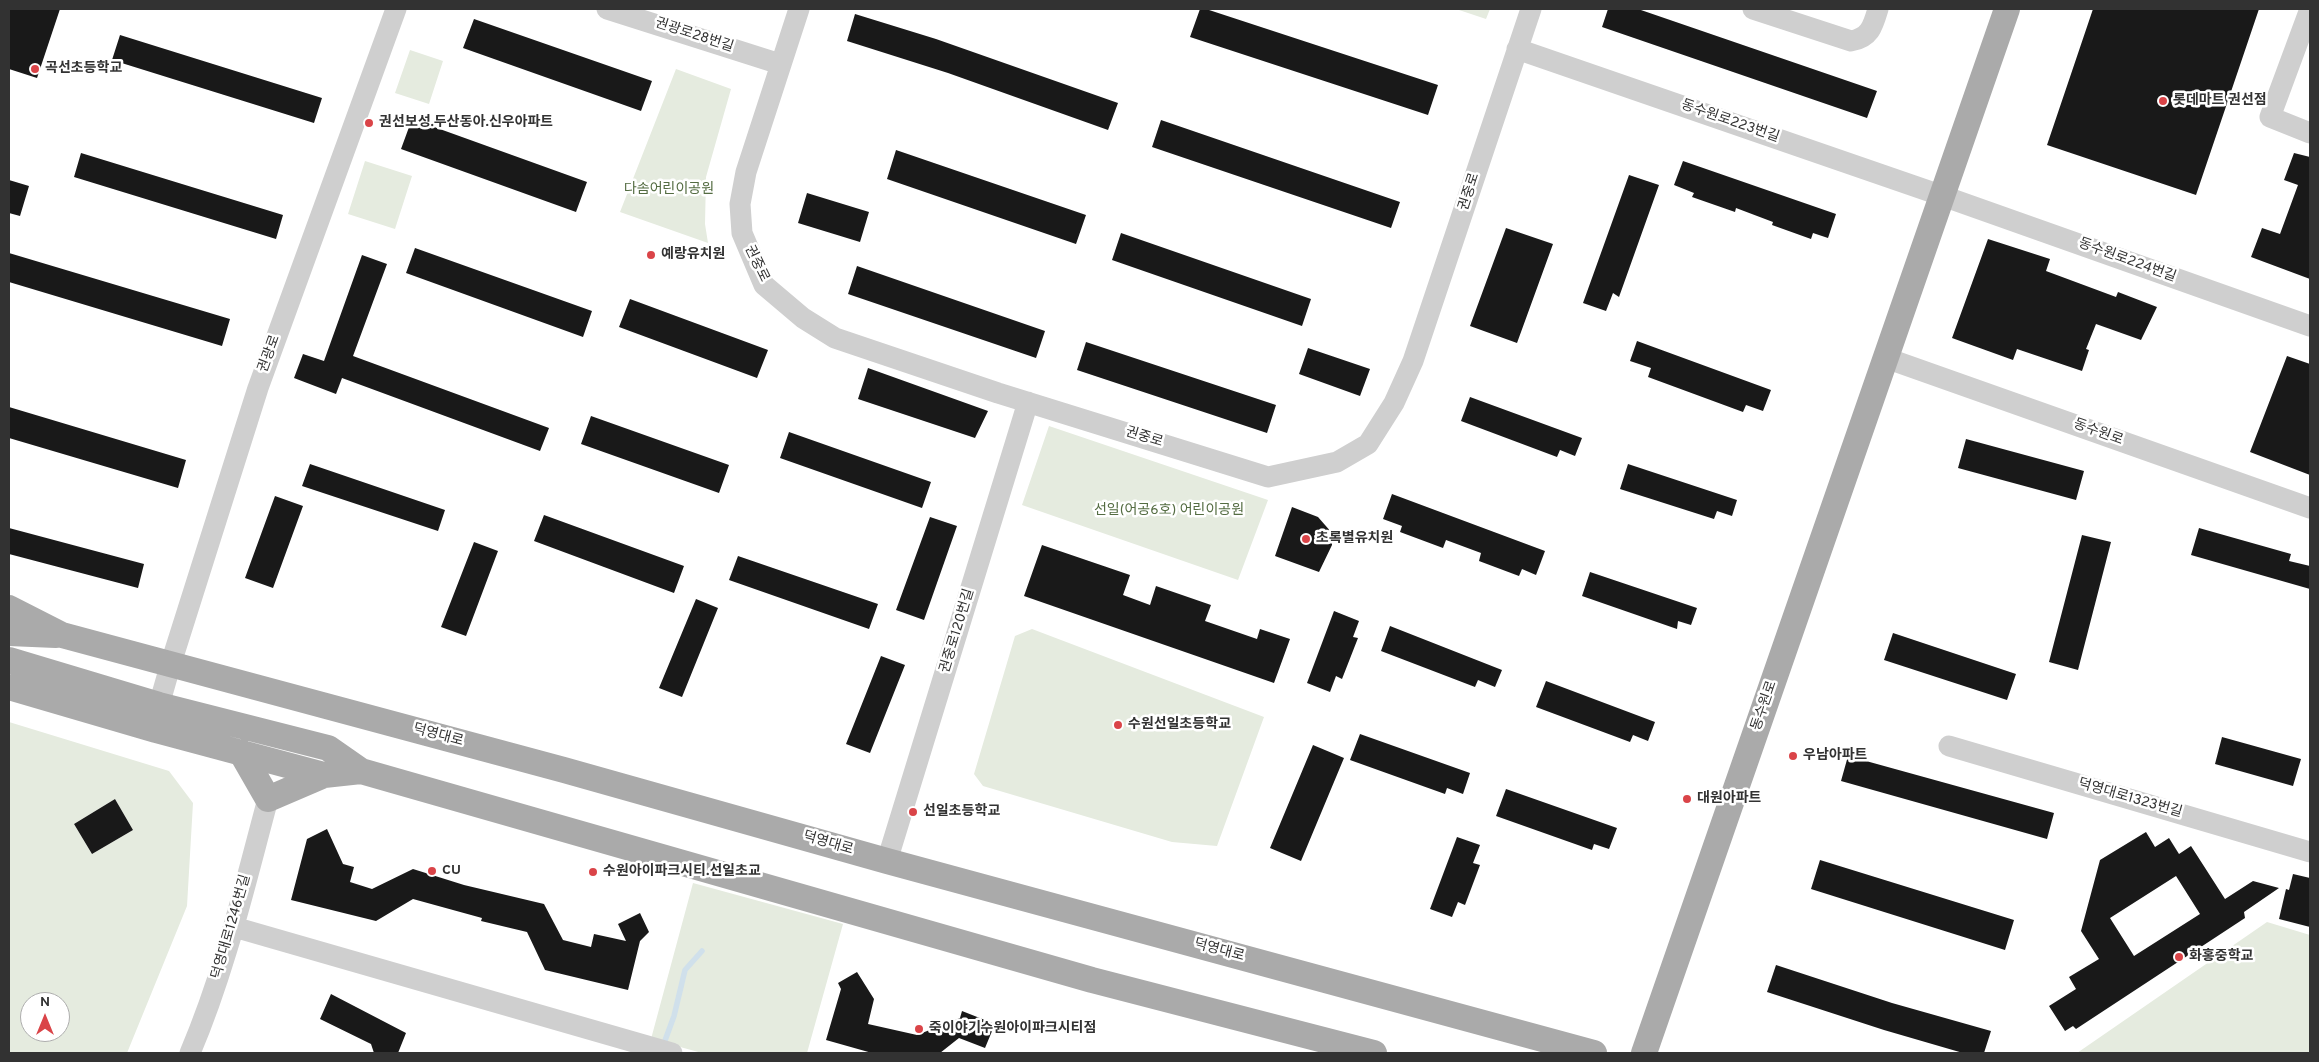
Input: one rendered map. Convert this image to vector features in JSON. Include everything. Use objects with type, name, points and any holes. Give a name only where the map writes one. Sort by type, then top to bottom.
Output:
[{"type":"main road","name":"동수원로","points":[[1644,1053],[1943,196],[2006,9]]},
{"type":"main road","name":"덕영대로","points":[[9,608],[62,635]]},
{"type":"main road","name":"덕영대로","points":[[9,633],[62,635],[170,663],[887,861],[1594,1053]]},
{"type":"main road","points":[[9,660],[159,705],[328,748],[361,771],[1092,980],[1374,1053]]},
{"type":"main road","points":[[9,687],[156,730],[324,775]]},
{"type":"main road","points":[[240,752],[268,799],[324,775],[361,771]]},
{"type":"street","name":"권광로","points":[[159,705],[170,663],[258,388],[396,9]]},
{"type":"street","name":"권광로28번길","points":[[607,9],[780,64]]},
{"type":"street","name":"권중로","points":[[799,9],[746,172],[740,204],[742,233],[764,285],[802,318],[835,338],[1028,402],[1268,478],[1337,462],[1368,444],[1394,403],[1413,361],[1531,9]]},
{"type":"street","points":[[1753,9],[1851,41],[1865,37],[1870,32],[1878,9]]},
{"type":"street","points":[[2310,9],[2270,117],[2310,133]]},
{"type":"street","name":"동수원로223번길","points":[[1517,49],[1943,196]]},
{"type":"street","name":"동수원로224번길","points":[[1943,196],[2310,326]]},
{"type":"street","name":"동수원로","points":[[1886,358],[2310,508]]},
{"type":"street","name":"권중로120번길","points":[[887,861],[1028,402]]},
{"type":"street","name":"덕영대로1323번길","points":[[1949,746],[2310,852]]},
{"type":"street","name":"덕영대로1246번길","points":[[190,1053],[207,1013],[234,927],[268,799]]},
{"type":"street","points":[[234,927],[672,1053]]},
{"type":"green space","points":[[1456,9],[1490,9],[1486,19]]},
{"type":"green space","points":[[410,50],[443,61],[429,104],[395,93]]},
{"type":"green space","name":"다솜어린이공원","points":[[676,69],[731,89],[706,177],[705,224],[708,243],[620,212]]},
{"type":"green space","points":[[365,161],[412,176],[395,229],[348,214]]},
{"type":"green space","name":"선일(어공6호) 어린이공원","points":[[1049,426],[1268,500],[1238,580],[1022,505]]},
{"type":"green space","points":[[1032,629],[1264,717],[1217,846],[1172,842],[983,786],[974,774],[1015,636]]},
{"type":"green space","points":[[9,722],[169,771],[193,803],[187,906],[127,1053],[9,1053]],"holes":[[[115,799],[133,830],[92,854],[74,824]]]},
{"type":"green space","points":[[693,883],[843,924],[807,1053],[702,1053],[651,1039]]},
{"type":"green space","points":[[2267,922],[2310,935],[2310,1053],[2077,1053]]},
{"type":"building","points":[[9,9],[60,9],[37,78],[9,69]]},
{"type":"building","points":[[1200,9],[1206,9],[1438,85],[1428,115],[1190,37]]},
{"type":"building","points":[[1608,9],[1638,9],[1877,91],[1867,118],[1602,27]]},
{"type":"building","points":[[2093,9],[2259,9],[2196,195],[2047,145]]},
{"type":"building","points":[[855,14],[936,39],[1118,103],[1108,130],[948,73],[847,41]]},
{"type":"building","points":[[474,19],[652,81],[641,111],[463,48]]},
{"type":"building","points":[[120,35],[322,98],[314,123],[112,60]]},
{"type":"building","points":[[412,119],[587,182],[576,212],[401,149]]},
{"type":"building","points":[[1161,120],[1400,202],[1391,228],[1152,147]]},
{"type":"building","points":[[896,150],[1086,215],[1076,244],[887,179]]},
{"type":"building","points":[[81,153],[283,215],[276,239],[74,177]]},
{"type":"building","points":[[2294,153],[2310,157],[2310,279],[2251,257],[2262,228],[2280,234],[2298,185],[2284,180]]},
{"type":"building","points":[[1683,161],[1836,214],[1828,238],[1813,233],[1811,239],[1772,225],[1773,222],[1736,208],[1735,212],[1692,197],[1694,193],[1674,185]]},
{"type":"building","points":[[1629,175],[1659,185],[1619,297],[1613,293],[1606,311],[1583,303]]},
{"type":"building","points":[[9,180],[29,186],[20,216],[9,213]]},
{"type":"building","points":[[807,193],[869,212],[860,242],[798,223]]},
{"type":"building","points":[[1506,228],[1553,244],[1517,343],[1470,326]]},
{"type":"building","points":[[1121,233],[1311,299],[1302,326],[1112,260]]},
{"type":"building","points":[[1988,239],[2050,259],[2046,271],[2116,297],[2118,292],[2157,307],[2141,340],[2096,324],[2086,349],[2089,350],[2082,371],[2017,349],[2013,360],[1952,338]]},
{"type":"building","points":[[415,248],[592,311],[583,337],[406,273]]},
{"type":"building","points":[[9,253],[230,319],[222,346],[9,282]]},
{"type":"building","points":[[362,255],[387,264],[353,356],[549,428],[540,451],[342,378],[336,394],[294,378],[303,354],[324,361]]},
{"type":"building","points":[[857,266],[1045,331],[1036,358],[848,294]]},
{"type":"building","points":[[630,299],[768,350],[757,378],[619,327]]},
{"type":"building","points":[[1637,341],[1771,390],[1763,411],[1746,405],[1743,412],[1648,377],[1651,368],[1630,361]]},
{"type":"building","points":[[1086,342],[1276,405],[1267,433],[1077,370]]},
{"type":"building","points":[[1308,348],[1370,369],[1360,396],[1299,374]]},
{"type":"building","points":[[2287,356],[2310,364],[2310,475],[2250,452]]},
{"type":"building","points":[[868,368],[988,411],[975,438],[858,399]]},
{"type":"building","points":[[1470,397],[1582,438],[1575,456],[1560,450],[1557,457],[1461,421]]},
{"type":"building","points":[[9,407],[186,460],[178,488],[9,438]]},
{"type":"building","points":[[591,416],[729,465],[719,493],[581,444]]},
{"type":"building","points":[[789,432],[931,482],[922,508],[780,458]]},
{"type":"building","points":[[1966,439],[2084,471],[2076,500],[1958,468]]},
{"type":"building","points":[[310,464],[445,510],[438,531],[302,486]]},
{"type":"building","points":[[1628,464],[1737,500],[1732,516],[1717,511],[1714,519],[1620,489]]},
{"type":"building","points":[[1392,494],[1545,551],[1536,575],[1522,569],[1519,576],[1479,561],[1481,553],[1446,540],[1443,548],[1400,532],[1402,526],[1383,519]]},
{"type":"building","points":[[275,496],[303,506],[273,588],[245,578]]},
{"type":"building","name":"초록별유치원","points":[[1292,507],[1318,517],[1332,533],[1332,545],[1319,572],[1275,556]]},
{"type":"building","points":[[544,515],[684,566],[674,593],[534,541]]},
{"type":"building","points":[[930,517],[957,526],[924,620],[896,610]]},
{"type":"building","points":[[9,528],[144,564],[138,588],[9,554]]},
{"type":"building","points":[[2199,528],[2291,554],[2289,561],[2310,566],[2310,589],[2191,555]]},
{"type":"building","points":[[2082,535],[2111,542],[2078,670],[2049,662]]},
{"type":"building","points":[[474,542],[498,551],[466,636],[441,627]]},
{"type":"building","points":[[1042,545],[1130,575],[1123,595],[1150,605],[1156,586],[1211,605],[1205,621],[1257,639],[1260,629],[1290,639],[1274,683],[1024,596]]},
{"type":"building","points":[[738,556],[878,604],[869,629],[729,580]]},
{"type":"building","points":[[1590,572],[1697,608],[1691,625],[1678,621],[1677,629],[1582,596]]},
{"type":"building","points":[[696,599],[718,608],[682,697],[659,688]]},
{"type":"building","points":[[1334,611],[1359,621],[1353,637],[1358,638],[1342,679],[1336,676],[1330,692],[1307,683]]},
{"type":"building","points":[[1390,626],[1502,670],[1495,687],[1478,680],[1475,687],[1381,651]]},
{"type":"building","points":[[1893,633],[2016,674],[2007,700],[1884,660]]},
{"type":"building","points":[[881,656],[905,665],[870,753],[846,744]]},
{"type":"building","points":[[1546,681],[1655,722],[1648,741],[1633,735],[1630,742],[1536,707]]},
{"type":"building","points":[[1360,734],[1470,773],[1463,794],[1447,788],[1445,794],[1350,760]]},
{"type":"building","points":[[2222,737],[2301,759],[2293,786],[2215,764]]},
{"type":"building","points":[[1313,745],[1344,758],[1301,861],[1270,848]]},
{"type":"building","points":[[1848,756],[2054,813],[2047,839],[1841,781]]},
{"type":"building","points":[[1506,789],[1617,828],[1609,849],[1594,844],[1592,850],[1496,816]]},
{"type":"building","points":[[115,799],[133,830],[92,854],[74,824]]},
{"type":"building","points":[[327,829],[343,864],[354,867],[350,882],[372,889],[413,869],[464,885],[544,904],[563,940],[591,947],[594,934],[626,941],[618,924],[640,913],[649,932],[640,941],[628,990],[545,970],[527,932],[481,921],[482,918],[413,899],[376,921],[291,900],[307,839]]},
{"type":"building","points":[[2146,832],[2155,847],[2169,838],[2179,854],[2191,846],[2225,899],[2253,881],[2279,888],[2244,912],[2245,918],[2076,1029],[2073,1026],[2065,1031],[2049,1006],[2076,989],[2069,977],[2099,959],[2081,931],[2100,860]],"holes":[[[2176,876],[2200,914],[2134,956],[2110,918]]]},
{"type":"building","points":[[1457,837],[1480,845],[1473,863],[1480,865],[1465,905],[1458,902],[1452,917],[1430,909]]},
{"type":"building","points":[[1820,860],[2014,920],[2005,950],[1811,889]]},
{"type":"building","points":[[2293,874],[2310,878],[2310,927],[2279,919],[2286,889],[2289,890]]},
{"type":"building","points":[[1776,965],[1892,1003],[1991,1031],[1984,1053],[1963,1053],[1884,1030],[1767,992]]},
{"type":"building","points":[[857,972],[874,999],[868,1024],[917,1035],[960,1018],[962,1011],[995,1024],[985,1048],[959,1038],[940,1053],[872,1053],[826,1040],[841,989],[838,983]]},
{"type":"building","points":[[331,994],[406,1033],[398,1053],[374,1053],[371,1044],[320,1019]]},
{"type":"waterway","points":[[663,1046],[674,1016],[685,970],[702,951]]},
{"type":"place","name":"곡선초등학교","points":[[35,69]]},
{"type":"place","name":"롯데마트 권선점","points":[[2163,101]]},
{"type":"place","name":"권선보성.두산동아.신우아파트","points":[[369,123]]},
{"type":"place","name":"예랑유치원","points":[[651,255]]},
{"type":"place","name":"초록별유치원","points":[[1306,539]]},
{"type":"place","name":"수원선일초등학교","points":[[1118,725]]},
{"type":"place","name":"우남아파트","points":[[1793,756]]},
{"type":"place","name":"대원아파트","points":[[1687,799]]},
{"type":"place","name":"선일초등학교","points":[[913,812]]},
{"type":"place","name":"CU","points":[[432,871]]},
{"type":"place","name":"수원아이파크시티.선일초교","points":[[593,872]]},
{"type":"place","name":"화홍중학교","points":[[2179,957]]},
{"type":"place","name":"죽이야기수원아이파크시티점","points":[[919,1029]]}]
